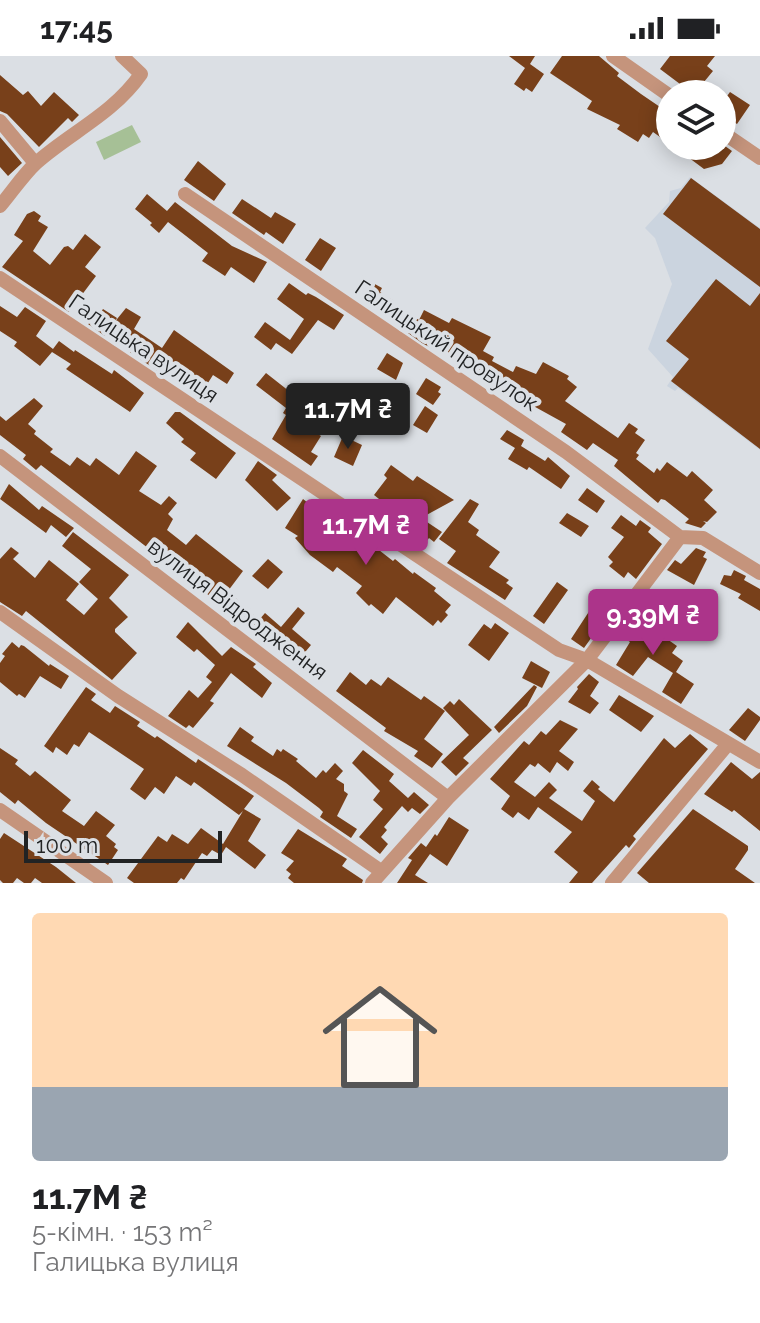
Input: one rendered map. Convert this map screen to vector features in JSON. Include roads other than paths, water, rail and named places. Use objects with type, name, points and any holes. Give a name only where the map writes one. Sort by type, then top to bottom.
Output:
[{"type":"street","points":[[0,206],[35,163],[114,106],[135,82],[141,74],[122,56]]},
{"type":"street","points":[[613,56],[656,86]]},
{"type":"street","points":[[0,121],[35,163]]},
{"type":"street","points":[[736,142],[760,158]]},
{"type":"street","name":"Галицький провулок","points":[[185,194],[566,452],[680,537]]},
{"type":"street","name":"Галицька вулиця","points":[[0,278],[559,650],[587,660],[760,762]]},
{"type":"street","name":"вулиця Відродження","points":[[0,456],[448,798]]},
{"type":"street","points":[[0,612],[118,696],[242,775],[377,877],[448,798],[587,660],[680,537],[703,538],[760,573]]},
{"type":"street","points":[[612,883],[728,744]]},
{"type":"street","points":[[0,810],[106,883]]}]
